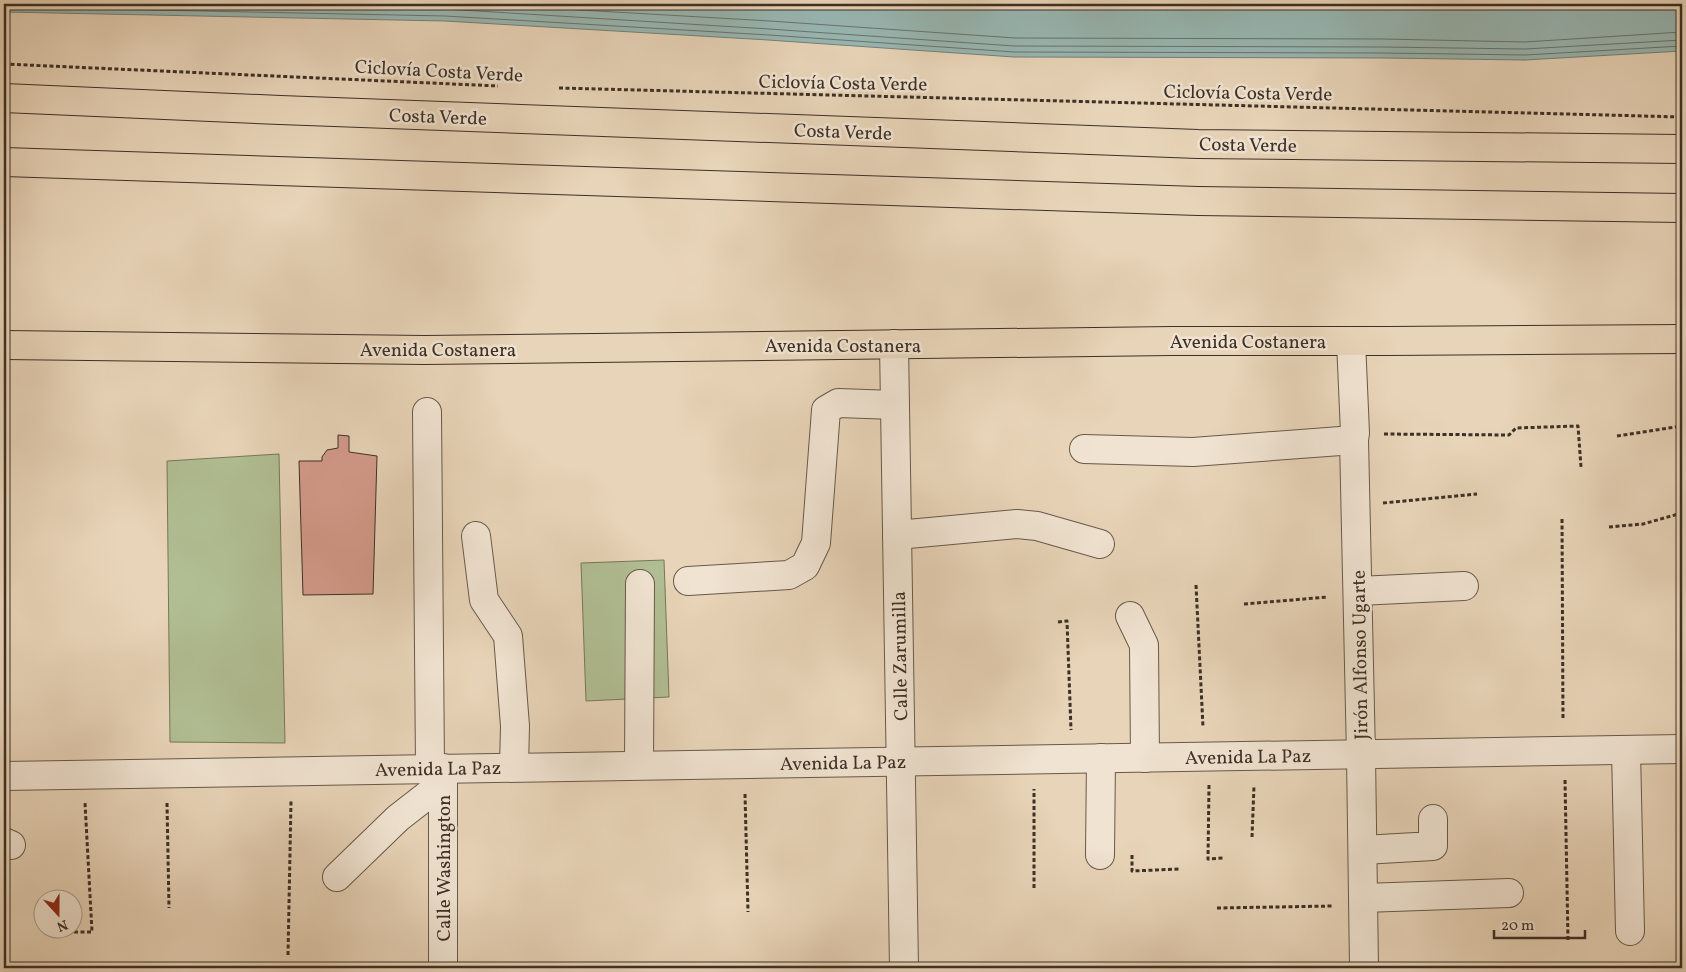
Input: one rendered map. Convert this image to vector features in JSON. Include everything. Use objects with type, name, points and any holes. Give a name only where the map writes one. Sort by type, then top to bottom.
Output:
[{"type":"main road","name":"Costa Verde","points":[[4,98],[270,110],[1198,144],[1682,149]]},
{"type":"main road","points":[[4,162],[1188,201],[1682,208]]},
{"type":"main road","name":"Avenida Costanera","points":[[4,345],[425,350],[1172,341],[1351,342],[1682,339]]},
{"type":"street","name":"Jirón Alfonso Ugarte","points":[[1351,342],[1358,593],[1364,968]]},
{"type":"street","name":"Calle Zarumilla","points":[[894,344],[904,968]]},
{"type":"street","points":[[688,581],[789,575],[805,566],[816,543],[826,410],[838,403],[895,404]]},
{"type":"street","name":"Calle Washington","points":[[427,412],[439,773],[443,968]]},
{"type":"street","points":[[1084,449],[1193,452],[1354,437]]},
{"type":"street","points":[[897,535],[1017,524],[1037,526],[1100,544]]},
{"type":"street","points":[[476,536],[484,600],[508,636],[515,726],[514,767]]},
{"type":"street","points":[[639,765],[640,584]]},
{"type":"street","points":[[1358,593],[1464,586]]},
{"type":"street","points":[[1130,616],[1144,645],[1146,758]]},
{"type":"street","points":[[1626,750],[1630,931]]},
{"type":"street","name":"Avenida La Paz","points":[[4,776],[291,770],[439,773],[514,767],[1682,750]]},
{"type":"street","points":[[1100,855],[1101,758]]},
{"type":"street","points":[[337,877],[398,818],[439,773]]},
{"type":"street","points":[[1363,850],[1433,846],[1433,819]]},
{"type":"street","points":[[1363,902],[1509,893]]},
{"type":"path","name":"Ciclovía Costa Verde","points":[[4,64],[506,86]]},
{"type":"path","name":"Ciclovía Costa Verde","points":[[556,88],[1682,117]]},
{"type":"path","points":[[1354,437],[1509,435],[1516,428],[1578,426],[1581,466]]},
{"type":"path","points":[[1617,436],[1682,426]]},
{"type":"path","points":[[1356,506],[1477,494]]},
{"type":"path","points":[[1608,527],[1643,524],[1682,513]]},
{"type":"path","points":[[1562,519],[1563,720]]},
{"type":"path","points":[[1196,585],[1203,728]]},
{"type":"path","points":[[1244,604],[1358,593]]},
{"type":"path","points":[[1058,622],[1067,621],[1072,733]]},
{"type":"path","points":[[1680,717],[1682,635]]},
{"type":"path","points":[[288,955],[291,770]]},
{"type":"path","points":[[167,772],[169,908]]},
{"type":"path","points":[[82,932],[92,932],[84,775]]},
{"type":"path","points":[[1565,775],[1568,940]]},
{"type":"path","points":[[1252,837],[1254,778]]},
{"type":"path","points":[[1209,779],[1208,859],[1223,858]]},
{"type":"path","points":[[1034,783],[1034,888]]},
{"type":"path","points":[[745,791],[748,912]]},
{"type":"path","points":[[1132,851],[1132,871],[1180,869]]},
{"type":"path","points":[[1217,908],[1363,902]]},
{"type":"green space","points":[[279,454],[285,743],[170,742],[167,461]]},
{"type":"green space","points":[[664,560],[669,697],[586,701],[581,563]]},
{"type":"water","points":[[4,4],[1682,4],[1682,51],[1525,60],[1014,57],[445,21],[4,12]]},
{"type":"building","points":[[338,435],[349,436],[349,452],[377,456],[373,594],[303,595],[299,461],[322,461],[322,457],[327,450],[338,448]]}]
